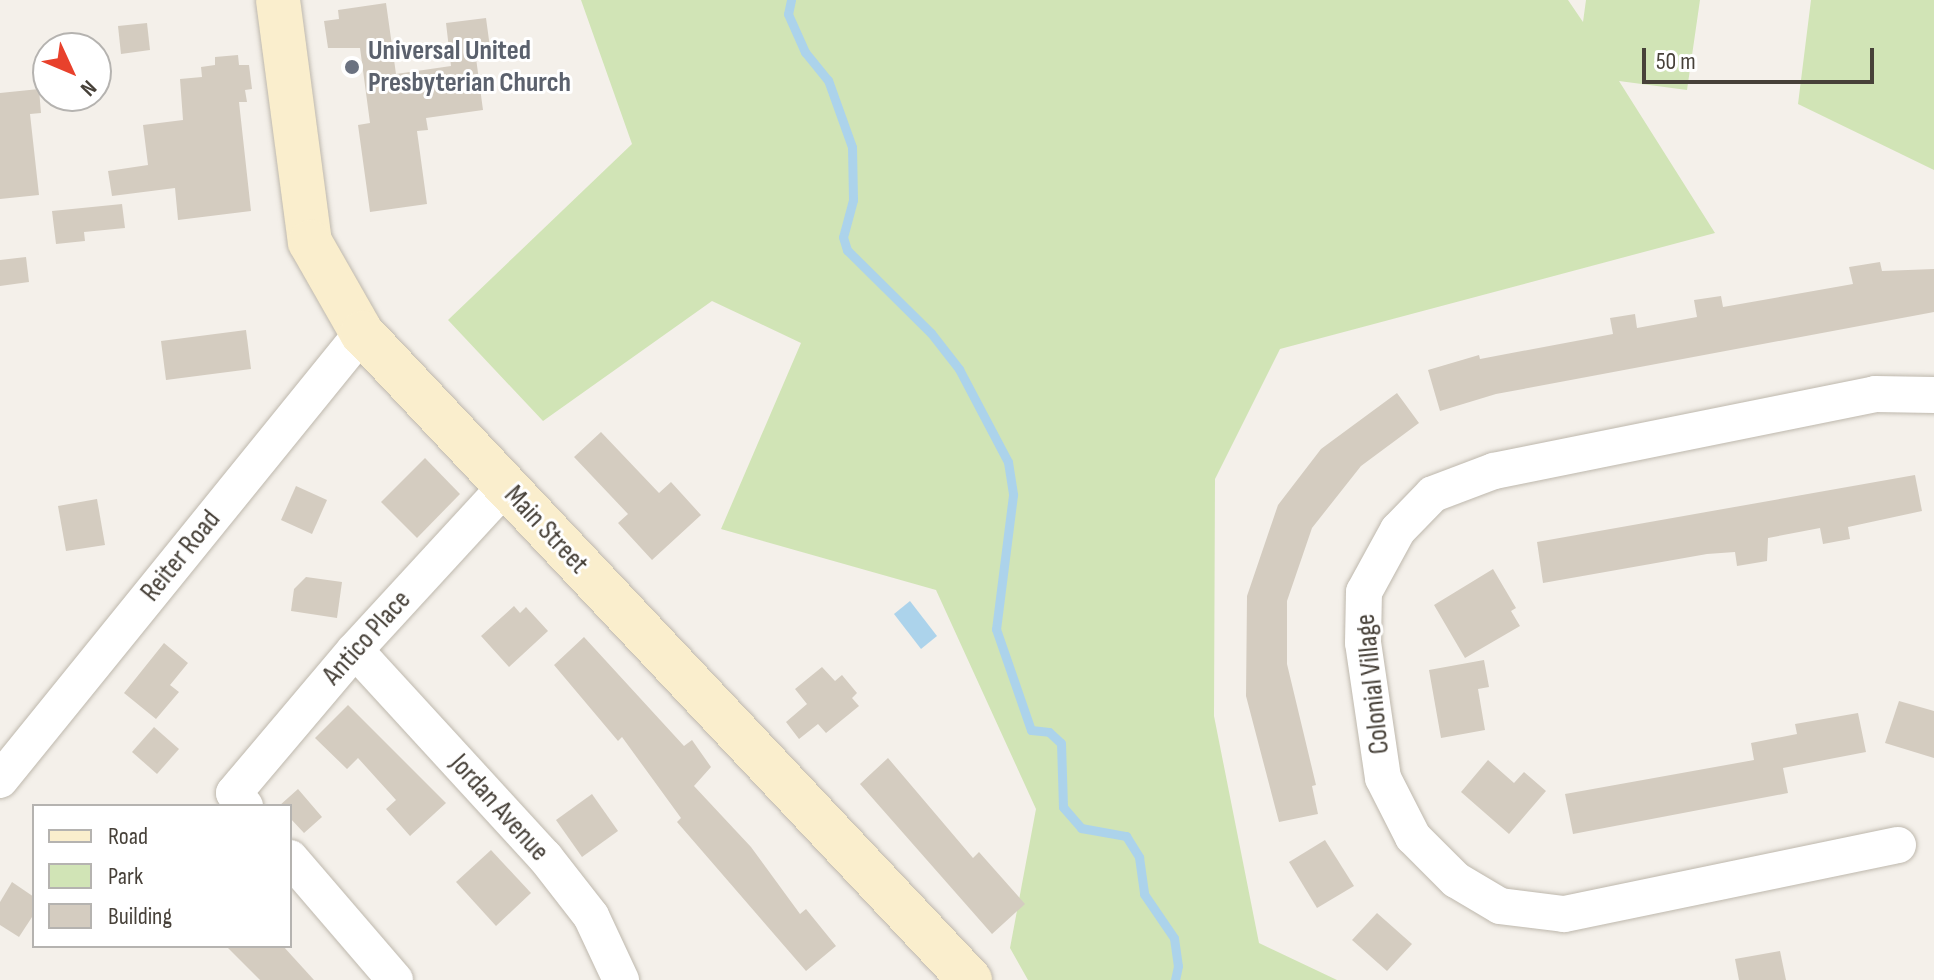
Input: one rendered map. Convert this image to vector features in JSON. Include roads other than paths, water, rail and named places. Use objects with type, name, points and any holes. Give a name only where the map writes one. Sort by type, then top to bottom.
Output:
[{"type":"street","name":"Main Street","points":[[278,0],[310,242],[362,333],[970,980]]},
{"type":"street","name":"Reiter Road","points":[[3,768],[362,333]]},
{"type":"street","name":"Colonial Village","points":[[1898,845],[1564,914],[1500,906],[1456,880],[1413,837],[1383,778],[1363,643],[1364,592],[1398,530],[1433,494],[1494,471],[1875,394],[1934,395]]},
{"type":"street","name":"Antico Place","points":[[239,800],[355,650],[505,487]]},
{"type":"street","name":"Jordan Avenue","points":[[355,650],[545,857],[591,916],[621,980]]},
{"type":"street","points":[[292,860],[395,980]]},
{"type":"water","points":[[910,601],[937,636],[921,649],[894,614]]},
{"type":"waterway","points":[[791,0],[788,14],[805,52],[828,80],[852,147],[853,200],[843,237],[847,250],[931,333],[959,369],[1008,462],[1013,495],[996,629],[1031,730],[1049,732],[1061,743],[1063,807],[1081,828],[1126,836],[1139,857],[1144,894],[1174,938],[1178,966],[1175,980]]},
{"type":"place","name":"Universal United Presbyterian Church","points":[[352,67]]}]
